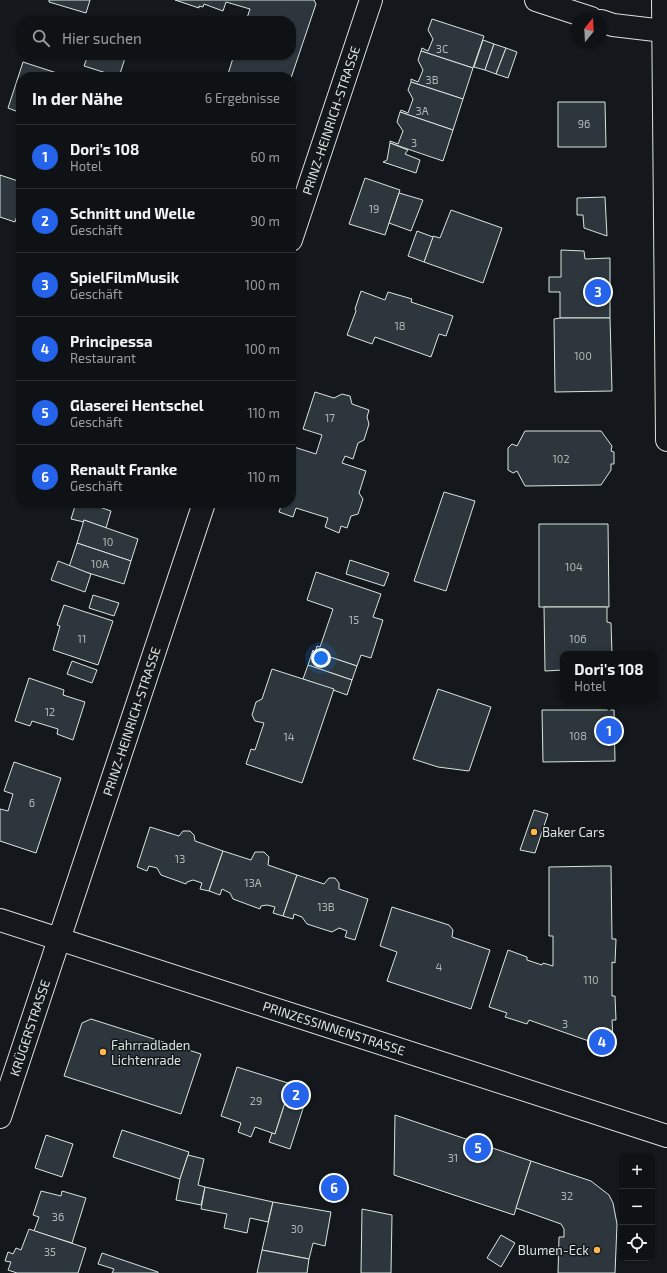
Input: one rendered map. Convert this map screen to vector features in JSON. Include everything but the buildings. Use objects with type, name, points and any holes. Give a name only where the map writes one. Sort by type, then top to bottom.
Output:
[{"type":"street","name":"PRINZ-HEINRICH-STRASSE","points":[[296,225],[371,0]]},
{"type":"street","points":[[536,0],[573,12]]},
{"type":"street","points":[[663,0],[667,440]]},
{"type":"street","points":[[607,23],[613,25],[664,30]]},
{"type":"street","name":"PRINZ-HEINRICH-STRASSE","points":[[59,939],[202,508]]},
{"type":"street","name":"PRINZESSINNENSTRASSE","points":[[0,920],[667,1136]]},
{"type":"street","name":"KRÜGERSTRASSE","points":[[0,1117],[59,939]]},
{"type":"place","name":"SpielFilmMusik","points":[[598,292]]},
{"type":"place","name":"Dori's 108","points":[[609,731]]},
{"type":"place","name":"Baker Cars","points":[[534,832]]},
{"type":"place","name":"Principessa","points":[[602,1042]]},
{"type":"place","name":"Fahrradladen Lichtenrade","points":[[103,1052]]},
{"type":"place","name":"Schnitt und Welle","points":[[296,1095]]},
{"type":"place","name":"Glaserei Hentschel","points":[[478,1148]]},
{"type":"place","name":"Renault Franke","points":[[334,1188]]},
{"type":"place","name":"Blumen-Eck","points":[[597,1250]]}]
